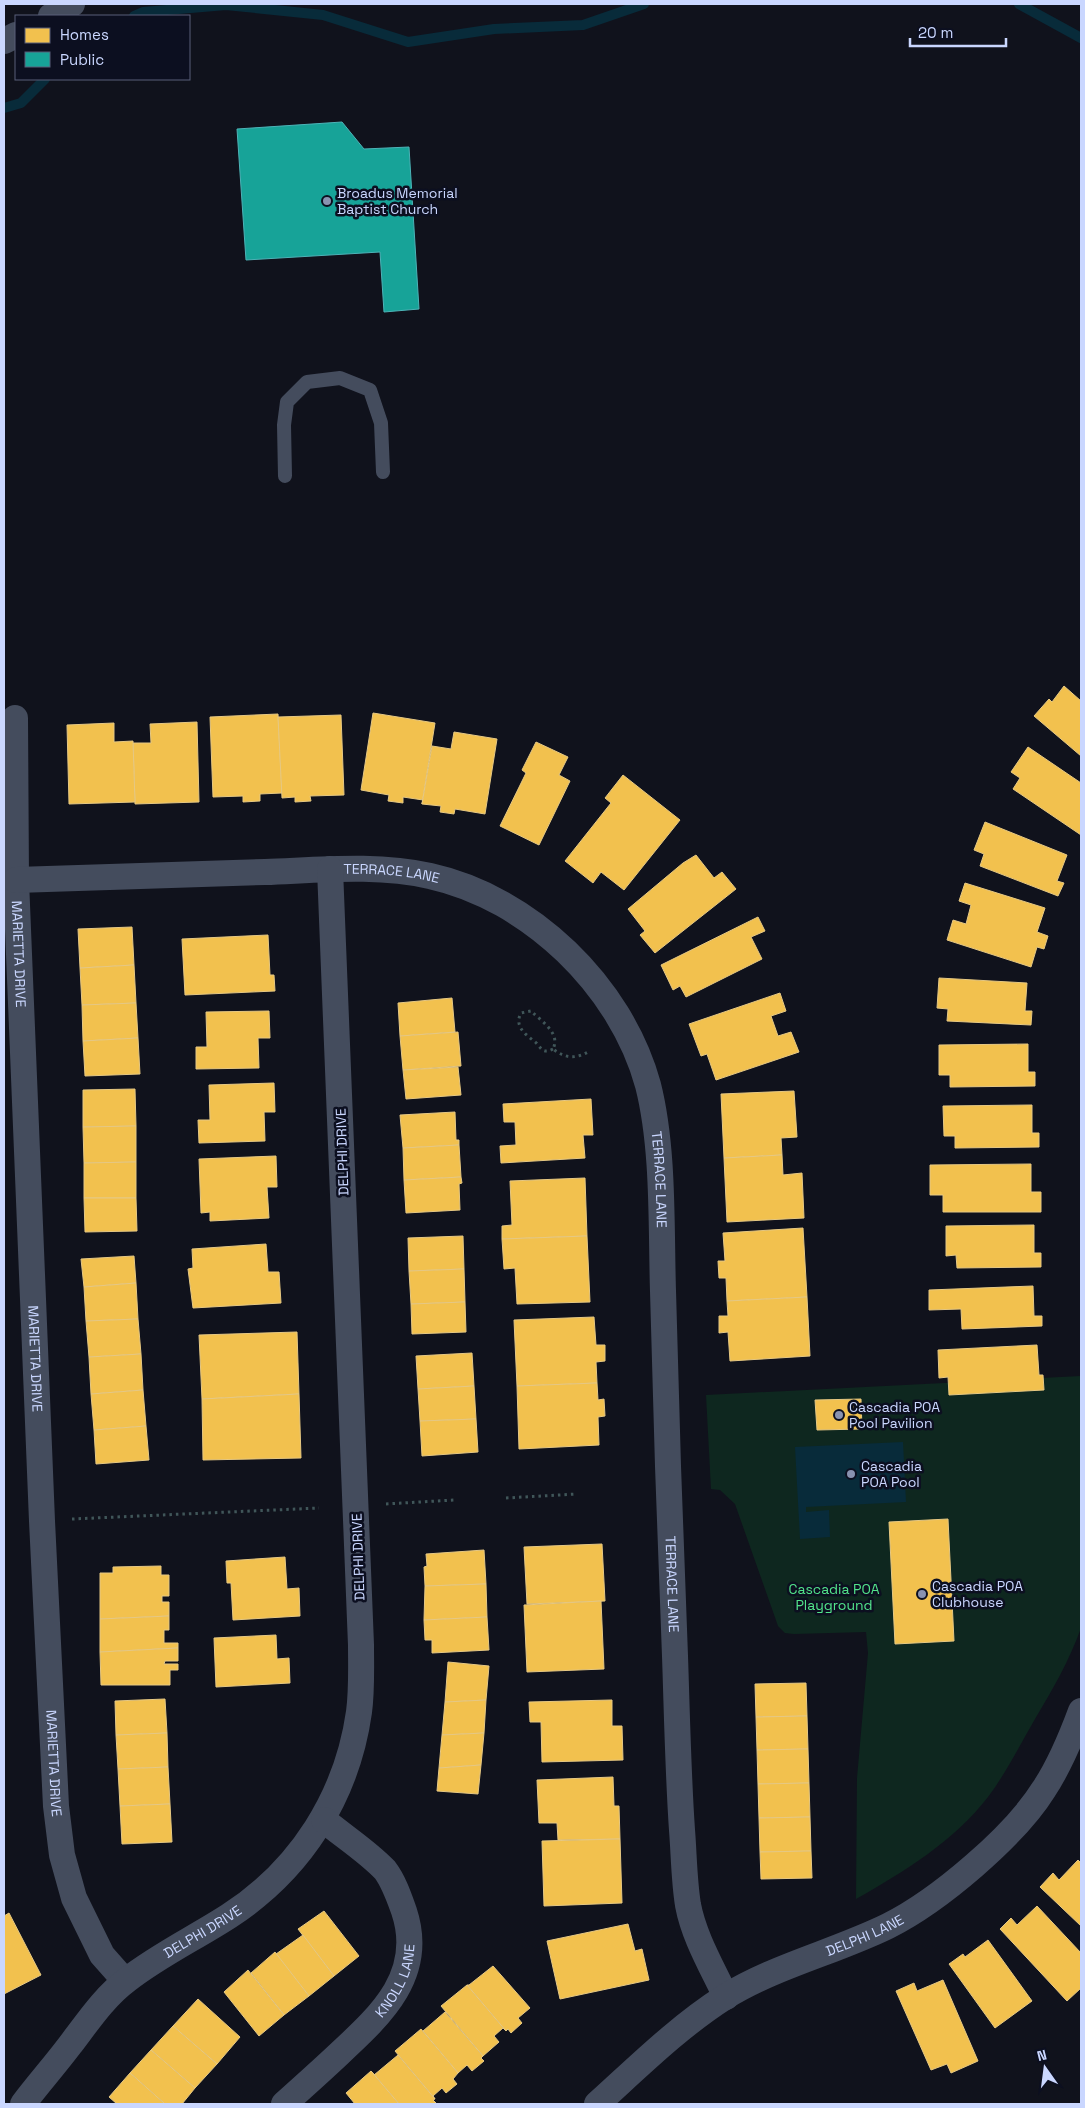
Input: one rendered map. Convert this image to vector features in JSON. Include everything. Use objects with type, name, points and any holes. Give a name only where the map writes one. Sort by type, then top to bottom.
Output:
[{"type":"street","points":[[53,15],[72,4]]},
{"type":"street","name":"MARIETTA DRIVE","points":[[15,718],[16,880],[42,1521],[58,1834],[66,1875],[82,1918],[102,1955],[125,1981]]},
{"type":"street","name":"TERRACE LANE","points":[[16,880],[330,869],[401,870],[432,876],[465,886],[514,911],[563,948],[614,1011],[638,1056],[652,1108],[661,1205],[668,1491],[680,1796],[686,1883],[694,1925],[726,1997]]},
{"type":"street","name":"DELPHI DRIVE","points":[[23,2104],[94,2013],[125,1981],[258,1895],[284,1872],[324,1820],[350,1754],[359,1713],[361,1645],[330,869]]},
{"type":"street","name":"DELPHI LANE","points":[[597,2104],[687,2024],[726,1997],[772,1974],[830,1952],[890,1925],[935,1897],[1013,1828],[1043,1791],[1067,1748],[1081,1711]]},
{"type":"street","name":"KNOLL LANE","points":[[284,2104],[384,2011],[402,1979],[410,1948],[406,1919],[394,1886],[386,1872],[372,1858],[324,1820]]},
{"type":"lane","points":[[285,476],[284,425],[287,402],[307,382],[340,378],[370,390],[381,423],[383,472]]},
{"type":"path","points":[[531,1011],[554,1033],[556,1039],[553,1049],[545,1052],[540,1050],[536,1042],[523,1034],[518,1023],[521,1012],[531,1011]]},
{"type":"path","points":[[553,1049],[564,1057],[575,1057],[590,1051]]},
{"type":"path","points":[[506,1498],[576,1494]]},
{"type":"path","points":[[386,1504],[454,1500]]},
{"type":"path","points":[[71,1519],[319,1508]]},
{"type":"green space","name":"Cascadia POA Playground","points":[[1081,1376],[1081,1628],[1071,1652],[1007,1769],[975,1813],[960,1828],[927,1854],[892,1878],[856,1899],[857,1778],[868,1653],[866,1632],[794,1634],[785,1633],[778,1626],[735,1504],[720,1490],[711,1489],[706,1395]]},
{"type":"water","name":"Cascadia POA Pool","points":[[903,1442],[906,1502],[806,1507],[806,1512],[829,1510],[830,1537],[800,1539],[795,1447]]},
{"type":"building: Homes","points":[[1064,686],[1081,701],[1081,756],[1034,716],[1049,699],[1052,702]]},
{"type":"building: Homes","points":[[373,713],[435,723],[423,800],[403,797],[403,803],[388,801],[389,795],[361,790]]},
{"type":"building: Homes","points":[[278,714],[282,793],[260,794],[260,801],[243,802],[243,796],[213,797],[210,717]]},
{"type":"building: Homes","points":[[341,715],[344,795],[310,796],[311,801],[295,802],[295,797],[282,798],[278,717]]},
{"type":"building: Homes","points":[[197,722],[199,802],[135,804],[133,743],[151,743],[150,724]]},
{"type":"building: Homes","points":[[114,723],[114,742],[133,741],[135,802],[69,804],[67,725]]},
{"type":"building: Homes","points":[[454,732],[497,739],[485,814],[455,809],[454,814],[440,812],[441,806],[422,804],[432,746],[451,749]]},
{"type":"building: Homes","points":[[536,742],[568,757],[559,775],[570,781],[539,845],[500,826],[526,773],[522,770]]},
{"type":"building: Homes","points":[[1028,747],[1081,783],[1081,835],[1013,789],[1020,778],[1011,772]]},
{"type":"building: Homes","points":[[623,775],[680,820],[624,890],[601,872],[593,883],[565,861],[611,803],[605,798]]},
{"type":"building: Homes","points":[[985,822],[1067,855],[1057,881],[1064,883],[1058,896],[980,866],[984,854],[974,850]]},
{"type":"building: Homes","points":[[696,855],[714,878],[722,872],[736,889],[655,953],[640,935],[645,931],[628,909],[683,863]]},
{"type":"building: Homes","points":[[965,883],[1045,908],[1037,932],[1048,936],[1044,949],[1037,947],[1031,967],[947,940],[953,920],[966,924],[971,905],[959,901]]},
{"type":"building: Homes","points":[[758,917],[765,931],[751,937],[762,959],[686,997],[680,986],[673,990],[661,965]]},
{"type":"building: Homes","points":[[132,927],[134,965],[80,968],[78,929]]},
{"type":"building: Homes","points":[[268,935],[270,975],[274,975],[275,991],[185,995],[182,939]]},
{"type":"building: Homes","points":[[134,965],[136,1003],[82,1005],[80,968]]},
{"type":"building: Homes","points":[[939,978],[1027,983],[1025,1011],[1032,1011],[1031,1025],[947,1021],[948,1009],[937,1008]]},
{"type":"building: Homes","points":[[780,993],[786,1011],[771,1016],[778,1036],[791,1032],[799,1052],[716,1080],[707,1054],[701,1056],[689,1024]]},
{"type":"building: Homes","points":[[452,998],[455,1032],[400,1036],[398,1003]]},
{"type":"building: Homes","points":[[136,1003],[138,1038],[83,1041],[82,1005]]},
{"type":"building: Homes","points":[[269,1011],[270,1038],[258,1038],[259,1068],[196,1069],[196,1047],[207,1047],[206,1012]]},
{"type":"building: Homes","points":[[458,1032],[461,1066],[403,1070],[400,1036]]},
{"type":"building: Homes","points":[[138,1038],[140,1074],[85,1076],[83,1041]]},
{"type":"building: Homes","points":[[1028,1044],[1028,1072],[1035,1072],[1035,1086],[950,1087],[950,1075],[939,1075],[939,1045]]},
{"type":"building: Homes","points":[[458,1067],[461,1095],[406,1099],[403,1070]]},
{"type":"building: Homes","points":[[274,1083],[275,1112],[264,1112],[265,1141],[199,1143],[198,1120],[210,1120],[209,1085]]},
{"type":"building: Homes","points":[[135,1089],[136,1126],[83,1127],[83,1090]]},
{"type":"building: Homes","points":[[794,1091],[797,1137],[781,1138],[782,1155],[724,1158],[721,1094]]},
{"type":"building: Homes","points":[[591,1099],[593,1135],[583,1135],[585,1158],[501,1163],[500,1146],[516,1145],[515,1122],[504,1122],[503,1104]]},
{"type":"building: Homes","points":[[1032,1105],[1032,1133],[1039,1133],[1039,1147],[955,1148],[955,1136],[944,1136],[943,1106]]},
{"type":"building: Homes","points":[[455,1112],[456,1140],[459,1140],[459,1145],[403,1148],[400,1115]]},
{"type":"building: Homes","points":[[136,1126],[136,1162],[84,1163],[83,1127]]},
{"type":"building: Homes","points":[[459,1145],[461,1177],[404,1180],[403,1148]]},
{"type":"building: Homes","points":[[782,1155],[783,1175],[802,1173],[804,1218],[727,1222],[724,1158]]},
{"type":"building: Homes","points":[[276,1156],[277,1187],[267,1187],[269,1218],[210,1221],[210,1212],[201,1213],[199,1159]]},
{"type":"building: Homes","points":[[136,1162],[136,1198],[84,1198],[84,1163]]},
{"type":"building: Homes","points":[[1031,1164],[1031,1192],[1041,1192],[1041,1212],[943,1212],[943,1195],[930,1195],[930,1165]]},
{"type":"building: Homes","points":[[461,1177],[462,1183],[459,1184],[460,1210],[406,1213],[404,1180]]},
{"type":"building: Homes","points":[[585,1178],[587,1236],[502,1239],[502,1226],[512,1225],[510,1181]]},
{"type":"building: Homes","points":[[84,1198],[136,1198],[137,1231],[85,1232]]},
{"type":"building: Homes","points":[[1034,1225],[1034,1253],[1041,1253],[1041,1267],[957,1268],[956,1255],[946,1256],[946,1226]]},
{"type":"building: Homes","points":[[803,1228],[807,1297],[727,1301],[726,1278],[719,1278],[718,1261],[725,1261],[723,1233]]},
{"type":"building: Homes","points":[[463,1236],[464,1269],[409,1271],[408,1238]]},
{"type":"building: Homes","points":[[587,1236],[590,1302],[517,1304],[515,1268],[504,1269],[502,1239]]},
{"type":"building: Homes","points":[[266,1244],[268,1272],[279,1272],[281,1303],[193,1308],[188,1269],[193,1268],[192,1249]]},
{"type":"building: Homes","points":[[134,1256],[136,1283],[84,1287],[81,1259]]},
{"type":"building: Homes","points":[[464,1269],[465,1302],[411,1304],[409,1271]]},
{"type":"building: Homes","points":[[136,1283],[138,1319],[86,1321],[84,1287]]},
{"type":"building: Homes","points":[[1033,1286],[1034,1316],[1042,1316],[1042,1326],[962,1329],[961,1309],[929,1310],[929,1290]]},
{"type":"building: Homes","points":[[807,1297],[810,1356],[730,1361],[728,1332],[719,1333],[719,1316],[728,1316],[727,1301]]},
{"type":"building: Homes","points":[[465,1302],[466,1332],[412,1334],[411,1304]]},
{"type":"building: Homes","points":[[594,1317],[596,1345],[605,1345],[605,1361],[596,1362],[597,1383],[517,1386],[514,1320]]},
{"type":"building: Homes","points":[[138,1319],[141,1354],[89,1357],[86,1321]]},
{"type":"building: Homes","points":[[297,1332],[299,1394],[202,1399],[199,1335]]},
{"type":"building: Homes","points":[[1037,1345],[1039,1375],[1043,1375],[1044,1390],[949,1395],[948,1377],[939,1378],[938,1350]]},
{"type":"building: Homes","points":[[472,1353],[474,1386],[418,1389],[416,1356]]},
{"type":"building: Homes","points":[[141,1354],[143,1390],[91,1394],[89,1357]]},
{"type":"building: Homes","points":[[597,1383],[598,1400],[604,1399],[605,1416],[598,1417],[599,1445],[519,1449],[517,1386]]},
{"type":"building: Homes","points":[[474,1386],[476,1419],[420,1421],[418,1389]]},
{"type":"building: Homes","points":[[143,1390],[146,1426],[94,1430],[91,1394]]},
{"type":"building: Homes","points":[[299,1394],[301,1458],[203,1460],[202,1399]]},
{"type":"building: Homes","name":"Cascadia POA Pool Pavilion","points":[[861,1399],[862,1429],[817,1430],[815,1400]]},
{"type":"building: Homes","points":[[476,1419],[478,1452],[422,1456],[420,1421]]},
{"type":"building: Homes","points":[[146,1426],[149,1460],[96,1464],[94,1430]]},
{"type":"building: Homes","name":"Cascadia POA Clubhouse","points":[[948,1519],[954,1641],[895,1644],[889,1522]]},
{"type":"building: Homes","points":[[602,1544],[605,1601],[527,1604],[524,1547]]},
{"type":"building: Homes","points":[[484,1550],[486,1584],[425,1586],[424,1567],[427,1566],[426,1554]]},
{"type":"building: Homes","points":[[285,1557],[287,1589],[299,1588],[300,1616],[233,1620],[231,1583],[227,1583],[226,1561]]},
{"type":"building: Homes","points":[[161,1566],[161,1575],[169,1575],[169,1596],[162,1596],[162,1602],[169,1602],[169,1616],[100,1619],[100,1573],[113,1573],[113,1567]]},
{"type":"building: Homes","points":[[486,1584],[487,1617],[424,1620],[425,1586]]},
{"type":"building: Homes","points":[[601,1601],[604,1669],[527,1672],[524,1605]]},
{"type":"building: Homes","points":[[169,1616],[169,1630],[164,1630],[164,1643],[178,1643],[178,1648],[100,1652],[100,1619]]},
{"type":"building: Homes","points":[[487,1617],[489,1650],[432,1653],[432,1640],[425,1640],[424,1620]]},
{"type":"building: Homes","points":[[276,1635],[277,1659],[289,1658],[290,1683],[216,1687],[214,1638]]},
{"type":"building: Homes","points":[[178,1648],[178,1661],[165,1661],[164,1664],[178,1664],[178,1670],[170,1670],[170,1685],[101,1685],[100,1652]]},
{"type":"building: Homes","points":[[448,1662],[489,1666],[486,1700],[445,1702]]},
{"type":"building: Homes","points":[[806,1683],[807,1716],[756,1717],[755,1684]]},
{"type":"building: Homes","points":[[165,1699],[167,1733],[116,1735],[115,1701]]},
{"type":"building: Homes","points":[[486,1700],[484,1733],[442,1735],[445,1702]]},
{"type":"building: Homes","points":[[612,1700],[612,1726],[622,1726],[623,1760],[542,1762],[541,1722],[530,1722],[529,1702]]},
{"type":"building: Homes","points":[[807,1716],[808,1749],[757,1750],[756,1717]]},
{"type":"building: Homes","points":[[167,1733],[168,1767],[118,1769],[116,1735]]},
{"type":"building: Homes","points":[[484,1733],[481,1765],[439,1768],[442,1735]]},
{"type":"building: Homes","points":[[808,1749],[809,1783],[758,1784],[757,1750]]},
{"type":"building: Homes","points":[[481,1765],[478,1794],[437,1791],[439,1768]]},
{"type":"building: Homes","points":[[168,1767],[170,1804],[120,1806],[118,1769]]},
{"type":"building: Homes","points":[[613,1777],[614,1806],[619,1806],[620,1839],[558,1840],[557,1823],[539,1823],[537,1780]]},
{"type":"building: Homes","points":[[809,1783],[810,1817],[759,1818],[758,1784]]},
{"type":"building: Homes","points":[[170,1804],[172,1842],[122,1844],[120,1806]]},
{"type":"building: Homes","points":[[810,1817],[811,1851],[760,1852],[759,1818]]},
{"type":"building: Homes","points":[[620,1839],[622,1903],[544,1906],[542,1841]]},
{"type":"building: Homes","points":[[811,1851],[812,1878],[761,1879],[760,1852]]},
{"type":"building: Homes","points":[[1078,1860],[1081,1863],[1081,1926],[1040,1887],[1053,1873],[1059,1880]]},
{"type":"building: Homes","points":[[1037,1906],[1081,1953],[1081,1988],[1067,2001],[1000,1929],[1011,1918],[1017,1925]]},
{"type":"building: Homes","points":[[324,1911],[359,1956],[334,1976],[298,1929]]},
{"type":"building: Homes","points":[[9,1913],[41,1975],[4,1994],[4,1916]]},
{"type":"building: Homes","points":[[628,1924],[635,1951],[642,1949],[649,1980],[560,1999],[547,1941]]},
{"type":"building: Homes","points":[[303,1935],[334,1976],[309,1996],[276,1954]]},
{"type":"building: Homes","points":[[988,1940],[1032,2001],[995,2028],[949,1964],[963,1954],[965,1957]]},
{"type":"building: Homes","points":[[275,1952],[309,1996],[284,2015],[251,1973]]},
{"type":"building: Homes","points":[[493,1966],[530,2008],[518,2018],[522,2023],[511,2033],[508,2029],[506,2031],[467,1985]]},
{"type":"building: Homes","points":[[248,1970],[284,2015],[259,2036],[224,1992]]},
{"type":"building: Homes","points":[[943,1980],[978,2061],[951,2073],[947,2064],[931,2070],[896,1991],[914,1983],[917,1991]]},
{"type":"building: Homes","points":[[467,1985],[506,2031],[503,2028],[494,2036],[499,2042],[483,2056],[441,2006]]},
{"type":"building: Homes","points":[[198,1999],[240,2037],[217,2064],[173,2026]]},
{"type":"building: Homes","points":[[445,2012],[483,2056],[481,2058],[484,2061],[472,2071],[467,2065],[458,2073],[423,2031]]},
{"type":"building: Homes","points":[[173,2026],[217,2064],[195,2088],[151,2050]]},
{"type":"building: Homes","points":[[421,2029],[458,2073],[453,2079],[457,2084],[446,2093],[442,2088],[433,2096],[435,2099],[395,2051]]},
{"type":"building: Homes","points":[[151,2050],[195,2088],[182,2104],[165,2104],[130,2073]]},
{"type":"building: Homes","points":[[398,2055],[435,2099],[433,2100],[437,2104],[399,2104],[374,2075]]},
{"type":"building: Homes","points":[[371,2071],[399,2104],[355,2104],[346,2093]]},
{"type":"building: Homes","points":[[130,2073],[165,2104],[117,2104],[109,2097]]},
{"type":"building: Public","name":"Broadus Memorial Baptist Church","points":[[342,122],[364,149],[409,147],[419,309],[384,312],[380,252],[246,260],[237,129]]},
{"type":"waterway","points":[[136,15],[143,12],[226,5],[323,15],[408,42],[494,29],[583,25],[644,4]]},
{"type":"waterway","points":[[1019,4],[1081,38]]},
{"type":"waterway","points":[[4,108],[21,103],[44,80]]},
{"type":"place","name":"Broadus Memorial Baptist Church","points":[[327,201]]},
{"type":"place","name":"Cascadia POA Pool Pavilion","points":[[839,1415]]},
{"type":"place","name":"Cascadia POA Pool","points":[[851,1474]]},
{"type":"place","name":"Cascadia POA Clubhouse","points":[[922,1594]]}]
